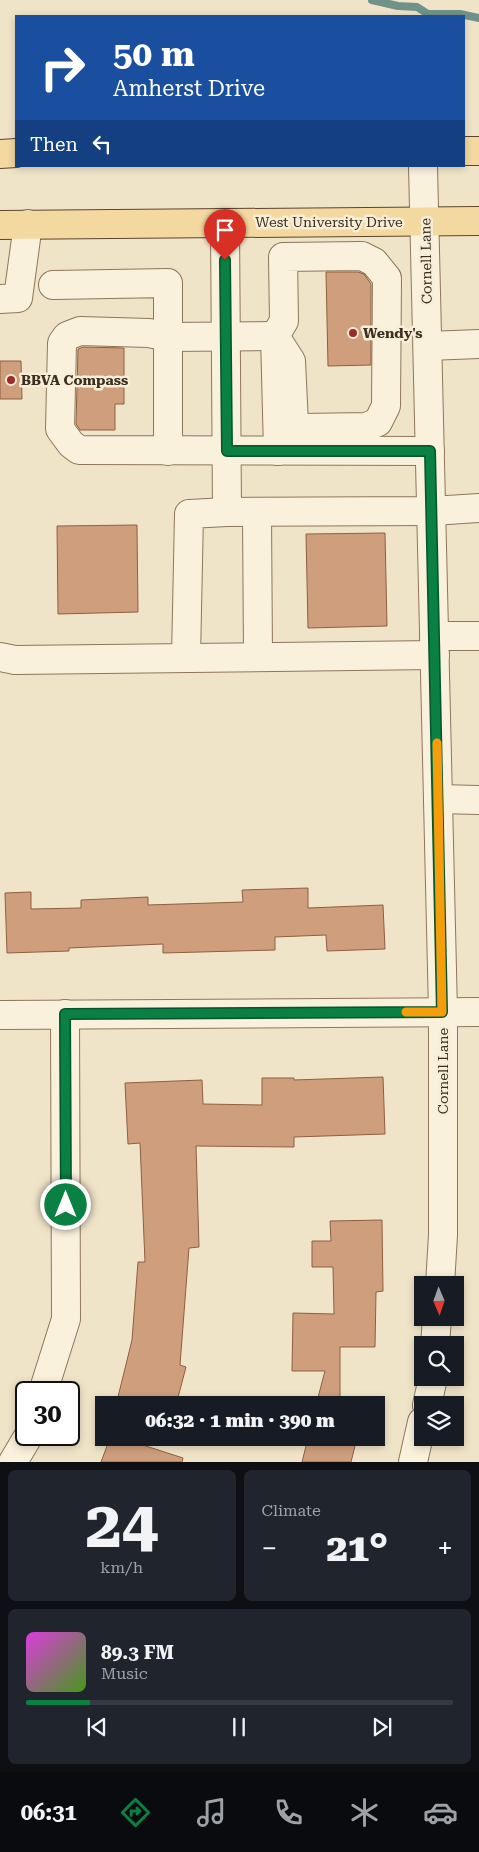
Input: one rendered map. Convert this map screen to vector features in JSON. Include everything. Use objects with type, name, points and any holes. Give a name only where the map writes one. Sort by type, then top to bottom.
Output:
[{"type":"main road","points":[[465,151],[479,151]]},
{"type":"main road","points":[[0,154],[15,153]]},
{"type":"main road","name":"West University Drive","points":[[0,224],[479,221]]},
{"type":"street","name":"Cornell Lane","points":[[423,167],[442,1012],[443,1235],[441,1276]]},
{"type":"street","points":[[225,223],[227,512]]},
{"type":"street","points":[[0,299],[18,298],[28,224]]},
{"type":"street","points":[[275,336],[291,361],[294,424],[302,428],[366,427],[378,422],[386,406],[387,278],[374,262],[362,256],[283,257],[284,321],[275,336],[278,450]]},
{"type":"street","points":[[53,285],[168,283],[158,335],[168,451]]},
{"type":"street","points":[[275,336],[158,335],[80,331],[67,336],[62,343],[60,429],[71,444],[79,450],[430,451]]},
{"type":"street","points":[[428,346],[479,344]]},
{"type":"street","points":[[186,658],[189,514],[227,512],[432,511],[479,508]]},
{"type":"street","points":[[257,513],[258,657]]},
{"type":"street","points":[[0,657],[15,660],[258,657],[434,646],[479,636]]},
{"type":"street","points":[[438,799],[479,800]]},
{"type":"street","points":[[0,1015],[479,1012]]},
{"type":"street","points":[[46,1381],[66,1319],[65,1014]]},
{"type":"street","points":[[13,1462],[22,1446]]},
{"type":"street","points":[[413,1462],[417,1446]]},
{"type":"building","name":"Wendy's","points":[[326,272],[358,272],[364,274],[371,284],[371,365],[328,366]]},
{"type":"building","points":[[83,347],[124,348],[124,404],[115,404],[115,430],[80,430],[76,424],[78,349]]},
{"type":"building","name":"BBVA Compass","points":[[0,361],[21,361],[22,399],[0,399]]},
{"type":"building","points":[[137,525],[138,612],[58,614],[57,526]]},
{"type":"building","points":[[385,533],[387,626],[308,628],[306,534]]},
{"type":"building","points":[[308,888],[308,908],[383,905],[385,949],[327,951],[326,935],[275,937],[275,950],[163,953],[163,944],[69,948],[69,951],[7,953],[5,893],[31,892],[31,909],[81,908],[81,900],[148,897],[148,905],[243,902],[242,890]]},
{"type":"building","points":[[383,1077],[385,1134],[294,1137],[294,1147],[196,1146],[199,1247],[189,1248],[180,1365],[186,1367],[178,1396],[118,1396],[132,1340],[138,1262],[145,1262],[140,1143],[128,1144],[125,1083],[202,1080],[203,1104],[262,1105],[262,1078],[294,1078],[294,1080]]},
{"type":"building","points":[[382,1220],[383,1291],[376,1292],[375,1347],[340,1347],[340,1396],[318,1396],[325,1371],[292,1371],[293,1313],[334,1314],[333,1267],[312,1267],[312,1241],[331,1241],[330,1221]]},
{"type":"building","points":[[107,1446],[146,1446],[183,1458],[182,1462],[101,1462]]},
{"type":"building","points":[[306,1446],[355,1446],[351,1462],[302,1462]]},
{"type":"waterway","points":[[372,0],[398,6],[417,7],[428,14],[465,15]]},
{"type":"waterway","points":[[465,15],[479,18]]},
{"type":"slow traffic","points":[[406,1012],[442,1012],[437,743]]},
{"type":"place","name":"Wendy's","points":[[353,333]]},
{"type":"place","name":"BBVA Compass","points":[[11,380]]},
{"type":"route","points":[[66,1205],[65,1014],[442,1012],[430,451],[227,451],[225,260]]}]
